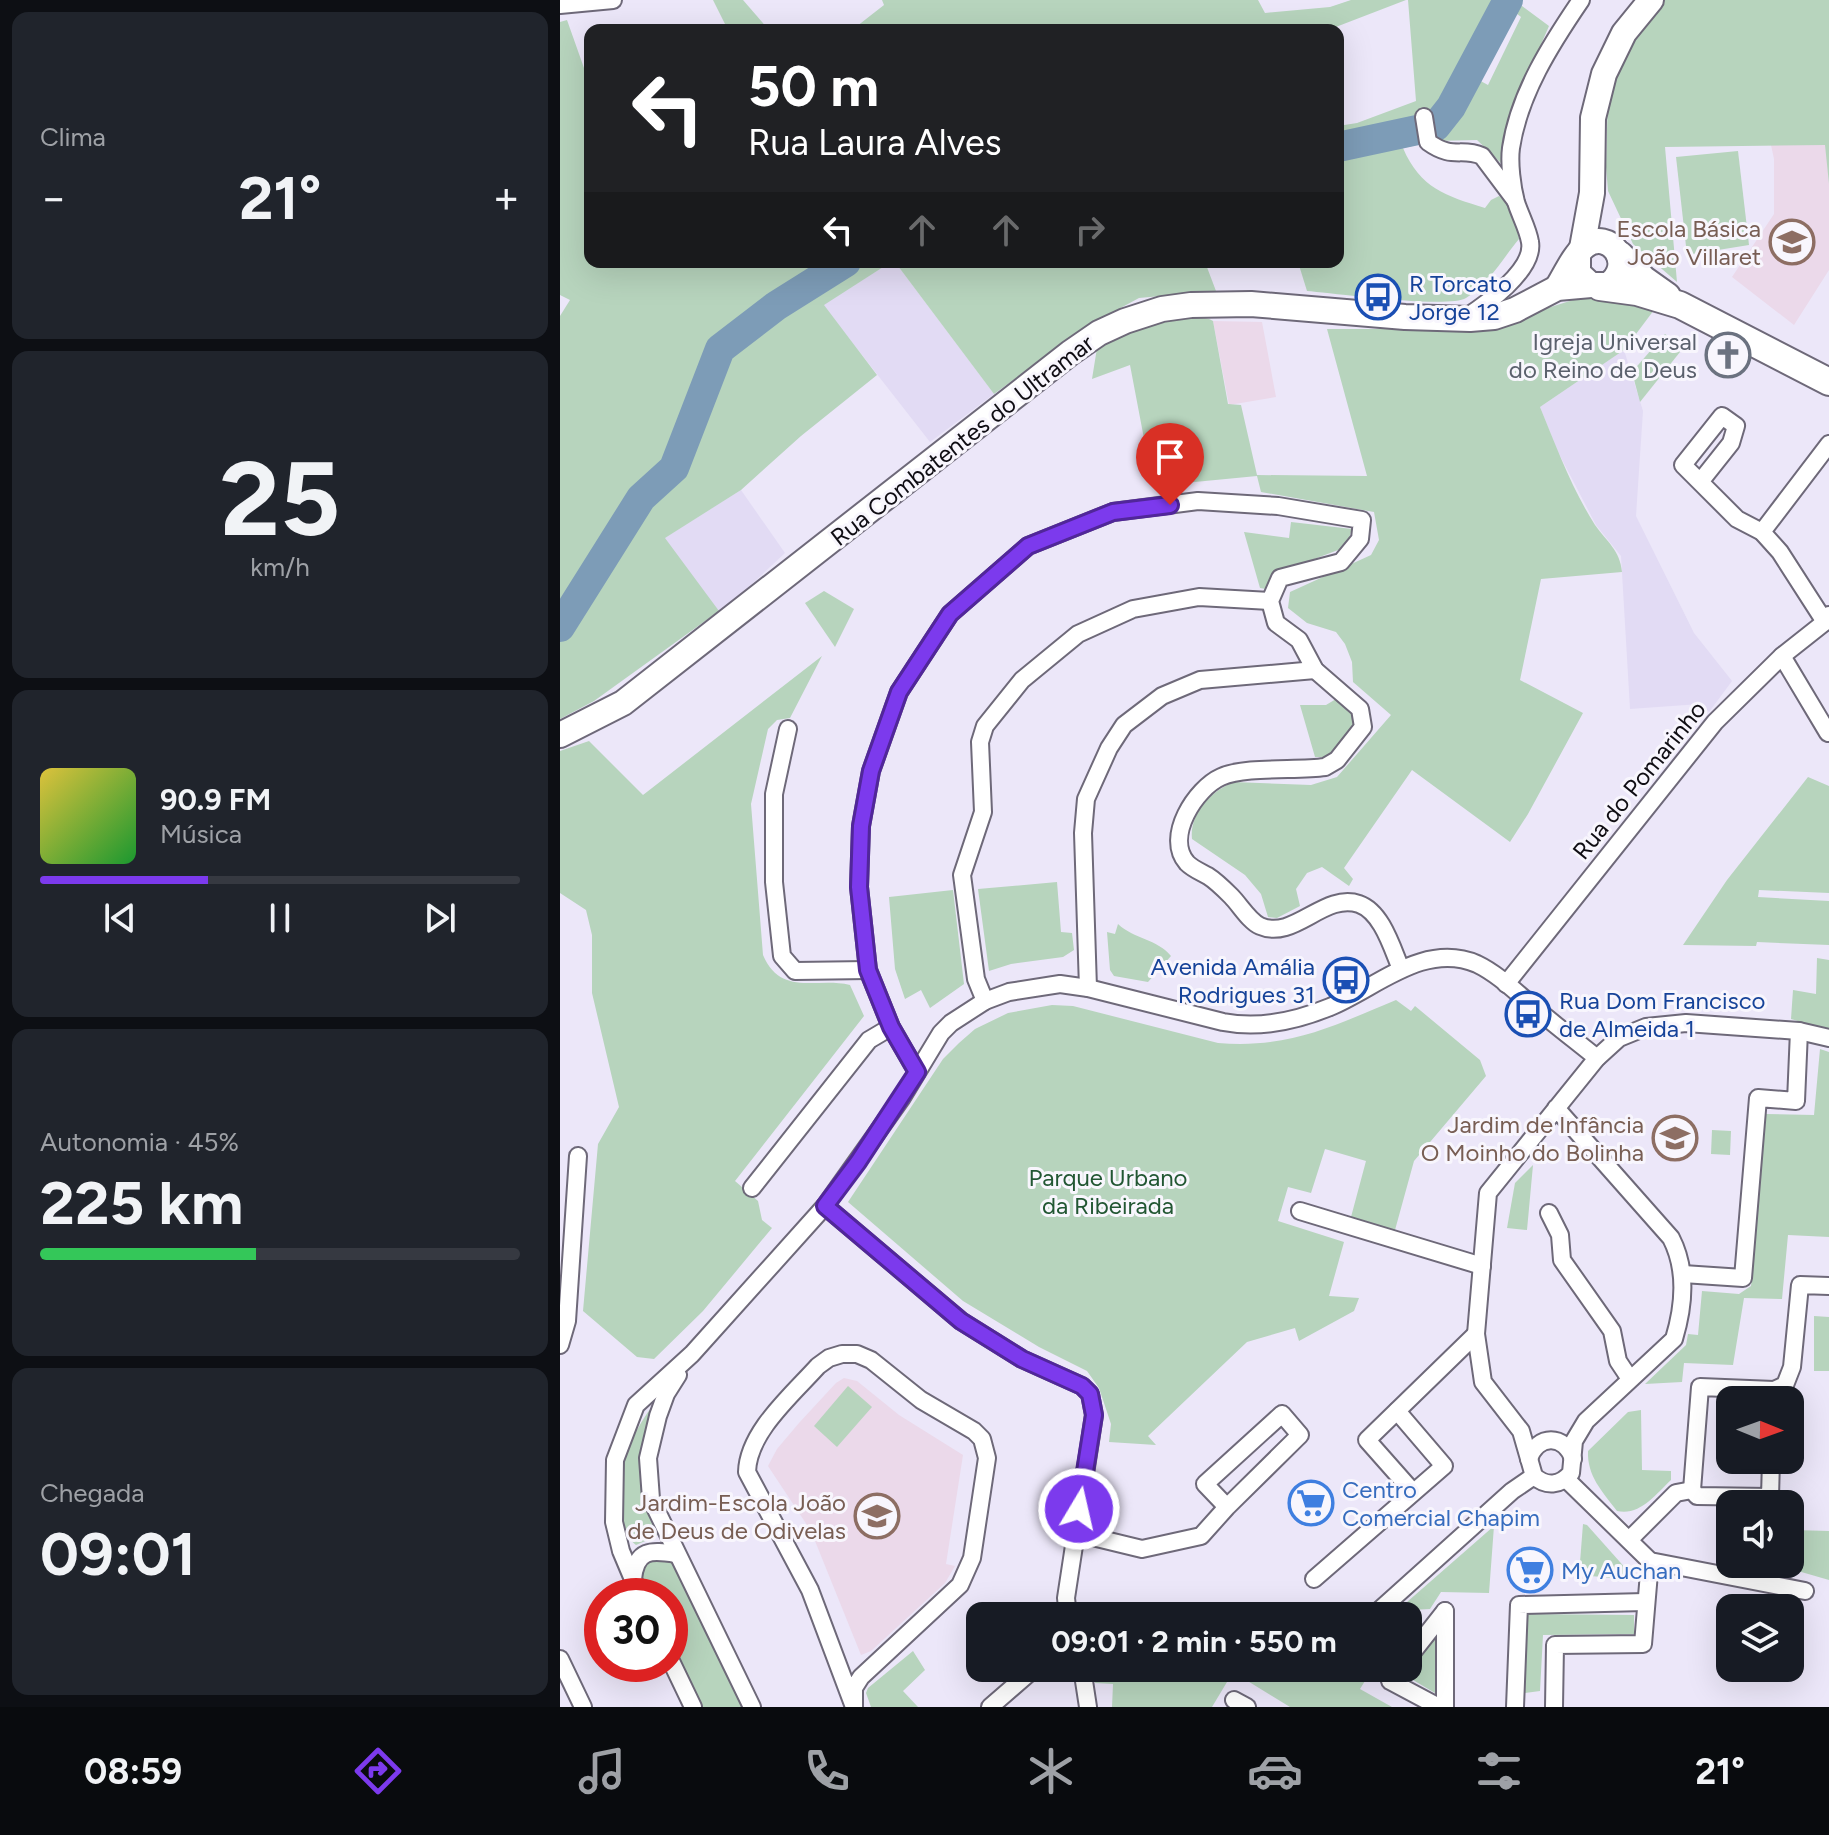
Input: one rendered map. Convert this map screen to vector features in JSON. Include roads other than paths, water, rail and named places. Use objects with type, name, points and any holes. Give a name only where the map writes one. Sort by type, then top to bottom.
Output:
[{"type":"main road","points":[[1651,0],[1624,33],[1604,74],[1593,118],[1592,193],[1578,273],[1595,286],[1637,292],[1680,305]]},
{"type":"main road","points":[[1592,193],[1622,263],[1615,280],[1595,286]]},
{"type":"main road","points":[[1580,252],[1598,241],[1617,251],[1643,279],[1680,305],[1829,382]]},
{"type":"main road","name":"Rua Combatentes do Ultramar","points":[[1557,288],[1580,252]]},
{"type":"main road","name":"Rua Combatentes do Ultramar","points":[[560,735],[623,703],[1070,353],[1099,333],[1125,321],[1162,309],[1219,303],[1463,320],[1494,317],[1515,310],[1557,288],[1595,286]]},
{"type":"main road","points":[[1720,325],[1829,369]]},
{"type":"street","points":[[562,5],[613,0]]},
{"type":"street","points":[[1463,320],[1492,300],[1527,262],[1531,245],[1515,200],[1510,150],[1520,110],[1552,42],[1581,0]]},
{"type":"street","points":[[1424,117],[1428,142],[1446,153],[1477,153],[1482,156],[1515,200]]},
{"type":"street","points":[[1762,532],[1829,444]]},
{"type":"street","name":"Rua do Pomarinho","points":[[1506,984],[1715,722],[1782,656],[1827,619],[1780,552],[1762,532],[1737,519],[1700,482]]},
{"type":"street","points":[[917,1072],[891,1027],[868,970],[859,887],[861,826],[871,771],[899,692],[950,614],[1028,546],[1113,512],[1198,501],[1278,506],[1362,520],[1360,539],[1341,562],[1280,578],[1270,601],[1276,623],[1299,640],[1315,670],[1360,709],[1363,727],[1337,760],[1325,767],[1242,772],[1224,775],[1209,784],[1192,801],[1186,814],[1181,851],[1185,861],[1210,877],[1258,926],[1272,929],[1287,926],[1332,904],[1361,904],[1374,915],[1401,969]]},
{"type":"street","points":[[985,1001],[976,979],[962,875],[983,812],[980,742],[985,726],[1022,680],[1068,641],[1133,609],[1199,597],[1270,601]]},
{"type":"street","points":[[1782,656],[1828,733]]},
{"type":"street","points":[[1088,988],[1083,833],[1086,799],[1109,748],[1124,725],[1145,706],[1200,680],[1315,670]]},
{"type":"street","points":[[788,729],[774,794],[774,882],[782,956],[795,971],[868,970]]},
{"type":"street","points":[[632,1578],[614,1522],[615,1460],[636,1405],[692,1354],[825,1206],[858,1162],[941,1033],[963,1014],[985,1001],[1035,986],[1060,984],[1242,1026],[1273,1023],[1310,1014],[1332,1006],[1401,969],[1435,958],[1457,958],[1478,965],[1506,984],[1597,1058]]},
{"type":"street","points":[[1556,1108],[1671,1238],[1679,1254],[1683,1274],[1679,1323],[1674,1339],[1586,1421],[1574,1441],[1571,1473],[1566,1479],[1549,1484],[1540,1482],[1534,1476],[1521,1431],[1483,1382],[1476,1334],[1488,1193],[1556,1108],[1597,1058],[1619,1038],[1646,1027],[1671,1023],[1799,1031],[1829,1038]]},
{"type":"street","points":[[752,1188],[869,1040],[891,1027]]},
{"type":"street","points":[[1683,1274],[1743,1278],[1758,1098],[1796,1101],[1799,1031]]},
{"type":"street","points":[[560,1345],[567,1321],[578,1156]]},
{"type":"street","points":[[825,1206],[961,1321],[991,1341],[1082,1386],[1090,1394],[1094,1415],[1066,1602]]},
{"type":"street","points":[[1300,1211],[1482,1266]]},
{"type":"street","points":[[1549,1213],[1560,1235],[1562,1260],[1612,1331],[1618,1361],[1630,1379]]},
{"type":"street","points":[[1784,1386],[1792,1367],[1800,1285],[1829,1286]]},
{"type":"street","points":[[1413,1492],[1367,1440],[1476,1334]]},
{"type":"street","points":[[692,1354],[666,1394],[648,1458],[651,1499],[752,1707]]},
{"type":"street","points":[[842,1354],[857,1354],[871,1360],[921,1400],[974,1431],[982,1439],[987,1458],[968,1570],[950,1596],[861,1677],[854,1688],[854,1707],[810,1590],[747,1472],[747,1457],[760,1433],[818,1366],[842,1354]]},
{"type":"street","points":[[1716,1389],[1700,1387],[1692,1490],[1697,1496],[1770,1497],[1771,1474]]},
{"type":"street","points":[[1314,1579],[1444,1466],[1397,1411]]},
{"type":"street","points":[[1076,1533],[1142,1549],[1201,1536],[1300,1435],[1282,1414],[1205,1484],[1227,1507]]},
{"type":"street","points":[[1529,1459],[1535,1446],[1548,1439],[1562,1442],[1574,1460]]},
{"type":"street","points":[[1389,1602],[1512,1491],[1534,1476]]},
{"type":"street","points":[[1566,1479],[1650,1561],[1805,1591]]},
{"type":"street","points":[[1629,1540],[1676,1493],[1692,1490]]},
{"type":"street","points":[[636,1578],[634,1567],[640,1558],[653,1550],[676,1554]]},
{"type":"street","points":[[1554,1707],[1555,1645],[1643,1644],[1650,1561]]},
{"type":"street","points":[[1515,1707],[1519,1605],[1645,1602]]},
{"type":"street","points":[[1392,1682],[1442,1707],[1445,1611],[1422,1640]]},
{"type":"street","points":[[560,1659],[583,1707]]},
{"type":"street","points":[[681,1682],[693,1707]]},
{"type":"street","points":[[990,1707],[1019,1682]]},
{"type":"street","points":[[1084,1682],[1088,1707]]},
{"type":"waterway","points":[[1344,146],[1436,126],[1451,107],[1508,0]]},
{"type":"waterway","points":[[560,627],[641,498],[674,468],[720,349],[776,306],[836,268]]},
{"type":"place","name":"Escola Básica João Villaret","points":[[1792,242]]},
{"type":"place","name":"R Torcato Jorge 12","points":[[1378,297]]},
{"type":"place","name":"Igreja Universal do Reino de Deus","points":[[1728,355]]},
{"type":"place","name":"Avenida Amália Rodrigues 31","points":[[1346,980]]},
{"type":"place","name":"Rua Dom Francisco de Almeida 1","points":[[1528,1014]]},
{"type":"place","name":"Jardim de Infância O Moinho do Bolinha","points":[[1675,1138]]},
{"type":"place","name":"Centro Comercial Chapim","points":[[1311,1503]]},
{"type":"place","name":"Jardim-Escola João de Deus de Odivelas","points":[[877,1516]]},
{"type":"place","name":"My Auchan","points":[[1530,1570]]},
{"type":"park label","name":"Parque Urbano da Ribeirada","points":[[1108,1191]]}]
